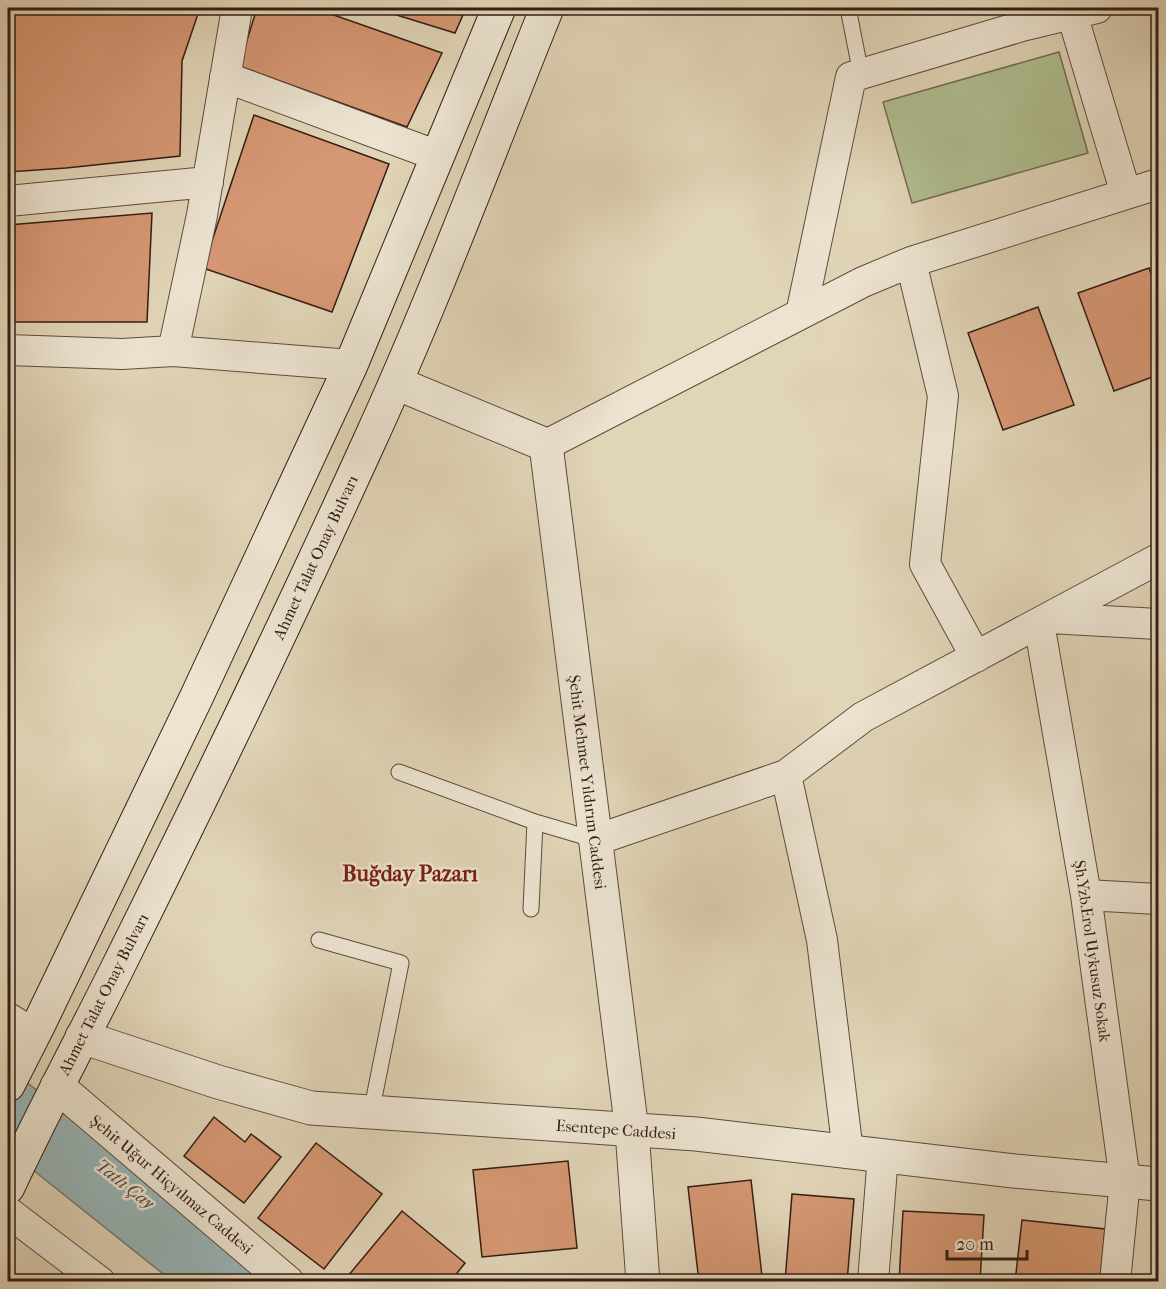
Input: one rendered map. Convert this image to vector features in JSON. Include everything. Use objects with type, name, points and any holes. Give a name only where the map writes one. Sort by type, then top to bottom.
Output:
[{"type":"main road","points":[[13,1075],[21,1026],[196,698],[351,365],[499,8]]},
{"type":"main road","name":"Ahmet Talat Onay Bulvarı","points":[[9,1193],[55,1089],[115,974],[256,683],[396,383],[548,8]]},
{"type":"main road","points":[[396,383],[546,445]]},
{"type":"main road","name":"Şehit Mehmet Yıldırım Caddesi","points":[[546,445],[632,1131],[643,1281]]},
{"type":"main road","name":"Esentepe Caddesi","points":[[82,1037],[269,1097],[311,1108],[782,1143],[1158,1184]]},
{"type":"main road","name":"Şehit Uğur Hiçyılmaz Caddesi","points":[[55,1089],[287,1281]]},
{"type":"street","points":[[173,351],[208,182],[237,8]]},
{"type":"street","points":[[801,314],[850,77],[1022,26],[1084,11],[1126,194]]},
{"type":"street","points":[[225,77],[438,156]]},
{"type":"street","points":[[8,201],[208,182]]},
{"type":"street","points":[[546,445],[863,282],[911,262],[1158,184]]},
{"type":"street","points":[[911,262],[943,396],[925,564],[976,657]]},
{"type":"street","points":[[8,350],[122,354],[173,351],[351,365]]},
{"type":"street","points":[[596,840],[786,775],[863,717],[1158,559]]},
{"type":"street","points":[[1044,620],[1158,624]]},
{"type":"street","name":"Şh.Yzb.Erol Uykusuz Sokak","points":[[1044,620],[1086,895],[1125,1181],[1115,1281]]},
{"type":"street","points":[[786,775],[822,940],[848,1152]]},
{"type":"street","points":[[1086,895],[1158,899]]},
{"type":"street","points":[[873,1281],[883,1155]]},
{"type":"street","points":[[9,1193],[100,1281]]},
{"type":"lane","points":[[848,8],[861,74]]},
{"type":"lane","points":[[399,772],[536,822],[596,840]]},
{"type":"lane","points":[[531,909],[536,822]]},
{"type":"lane","points":[[320,940],[401,963],[371,1113]]},
{"type":"green space","points":[[1059,52],[1088,153],[912,203],[883,102]]},
{"type":"water","name":"Tatlı Çay","points":[[8,1068],[68,1114],[261,1281],[172,1281],[8,1150]]},
{"type":"building","points":[[8,8],[200,8],[182,61],[180,156],[8,172]]},
{"type":"building","points":[[257,8],[314,8],[442,53],[407,127],[239,66]]},
{"type":"building","points":[[374,8],[466,8],[455,33]]},
{"type":"building","points":[[254,115],[389,164],[332,312],[203,268]]},
{"type":"building","points":[[152,213],[147,322],[8,322],[8,225]]},
{"type":"building","points":[[1149,268],[1158,293],[1158,375],[1114,391],[1078,293]]},
{"type":"building","points":[[1038,307],[1074,405],[1003,430],[968,333]]},
{"type":"building","points":[[214,1117],[245,1142],[251,1134],[281,1157],[244,1203],[184,1156]]},
{"type":"building","points":[[316,1143],[382,1194],[324,1269],[258,1218]]},
{"type":"building","points":[[568,1161],[577,1248],[482,1257],[473,1170]]},
{"type":"building","points":[[751,1180],[762,1276],[699,1282],[688,1187]]},
{"type":"building","points":[[792,1194],[854,1199],[847,1282],[785,1282]]},
{"type":"building","points":[[402,1211],[465,1263],[450,1282],[343,1282]]},
{"type":"building","points":[[903,1211],[984,1215],[980,1282],[899,1282]]},
{"type":"building","points":[[1022,1220],[1105,1229],[1100,1282],[1015,1282]]},
{"type":"building","points":[[579,1275],[579,1282],[509,1282]]},
{"type":"district","name":"Buğday Pazarı","points":[[410,873]]}]
